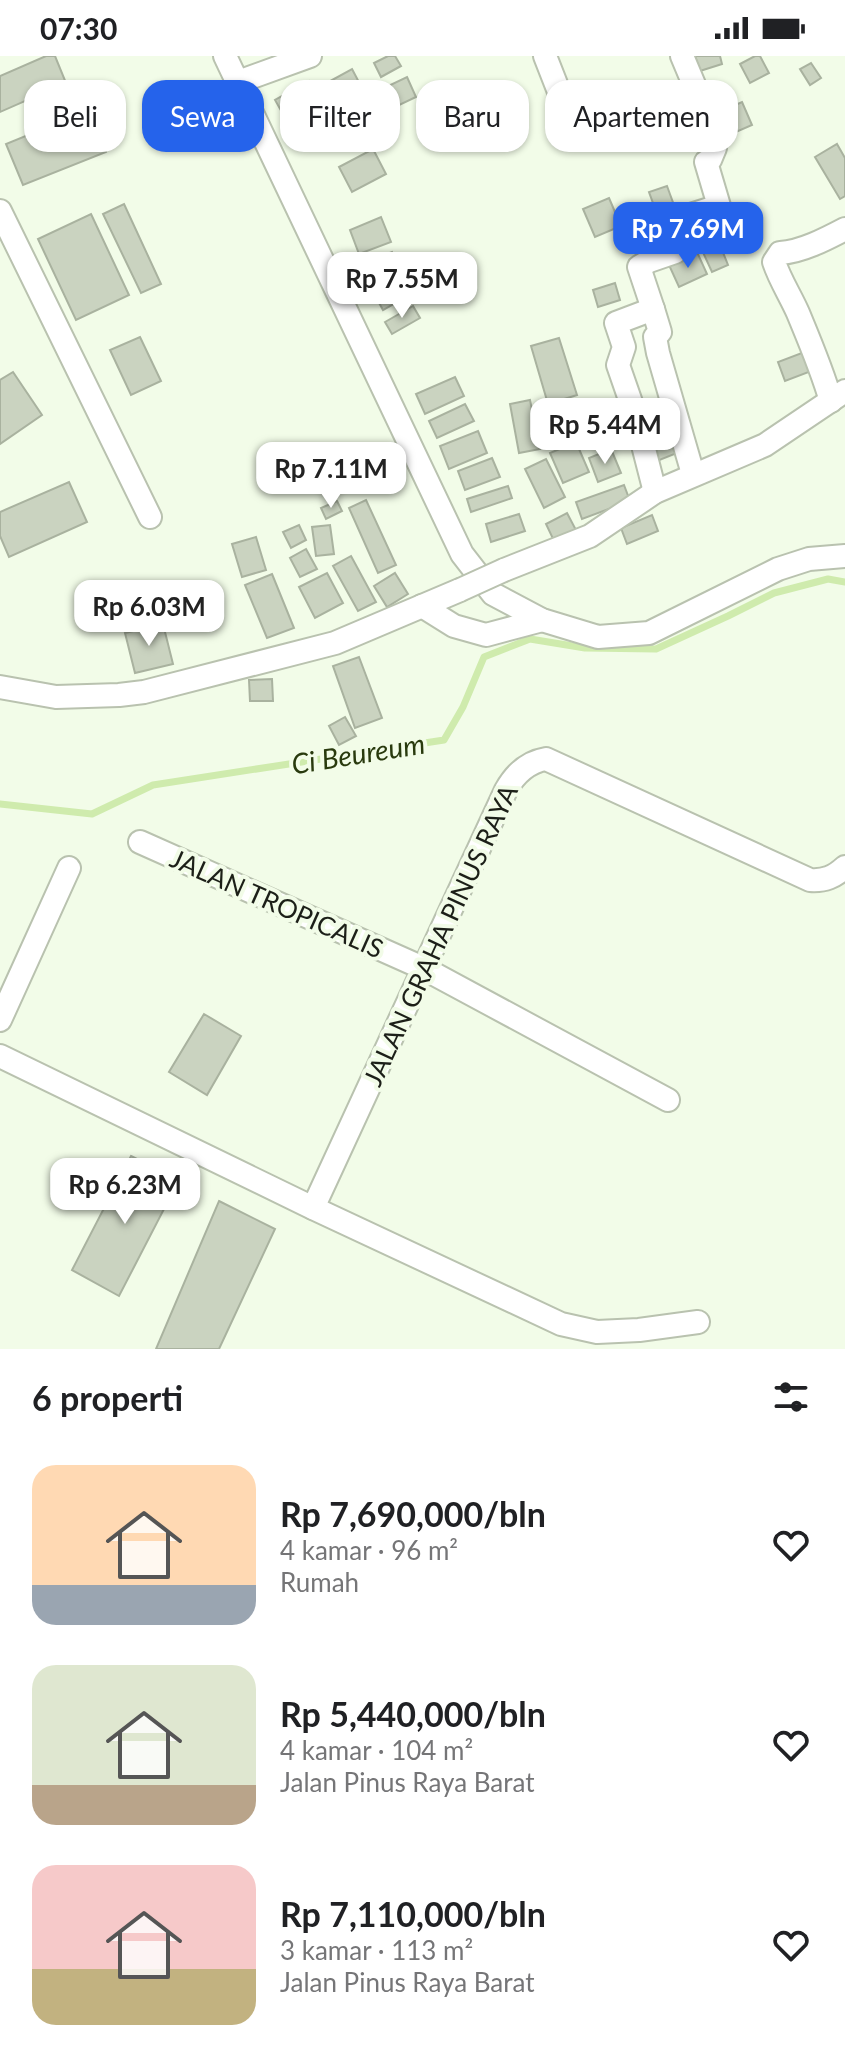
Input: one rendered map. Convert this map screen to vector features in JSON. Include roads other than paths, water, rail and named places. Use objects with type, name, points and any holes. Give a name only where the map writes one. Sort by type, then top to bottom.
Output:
[{"type":"street","points":[[225,56],[237,80]]},
{"type":"street","points":[[244,80],[310,56]]},
{"type":"street","points":[[545,56],[554,80]]},
{"type":"street","points":[[682,56],[703,106],[715,148],[706,162],[719,206],[669,222],[666,226],[675,252],[639,267],[660,332],[655,337],[658,353],[693,474]]},
{"type":"street","points":[[264,137],[462,554],[493,594],[542,620],[598,637],[649,633],[778,569],[809,559],[845,556]]},
{"type":"street","points":[[0,211],[150,517]]},
{"type":"street","points":[[0,687],[56,697],[144,692],[335,643],[590,536],[655,492],[765,445],[838,396],[774,262],[780,253],[795,252],[845,229]]},
{"type":"street","points":[[653,309],[616,323],[624,347],[618,365],[635,414],[655,492]]},
{"type":"street","points":[[422,606],[454,626],[486,635],[542,620]]},
{"type":"street","name":"JALAN GRAHA PINUS RAYA","points":[[313,1208],[513,778],[522,770],[546,759],[810,880],[822,881],[845,867]]},
{"type":"street","name":"JALAN TROPICALIS","points":[[140,842],[423,968],[668,1100]]},
{"type":"street","points":[[1,1017],[69,868]]},
{"type":"street","points":[[0,1056],[561,1324],[597,1332],[698,1322]]},
{"type":"waterway","name":"Ci Beureum","points":[[0,804],[92,814],[153,785],[444,740],[463,707],[484,657],[530,639],[585,648],[656,649],[774,593],[828,579],[845,582]]}]
